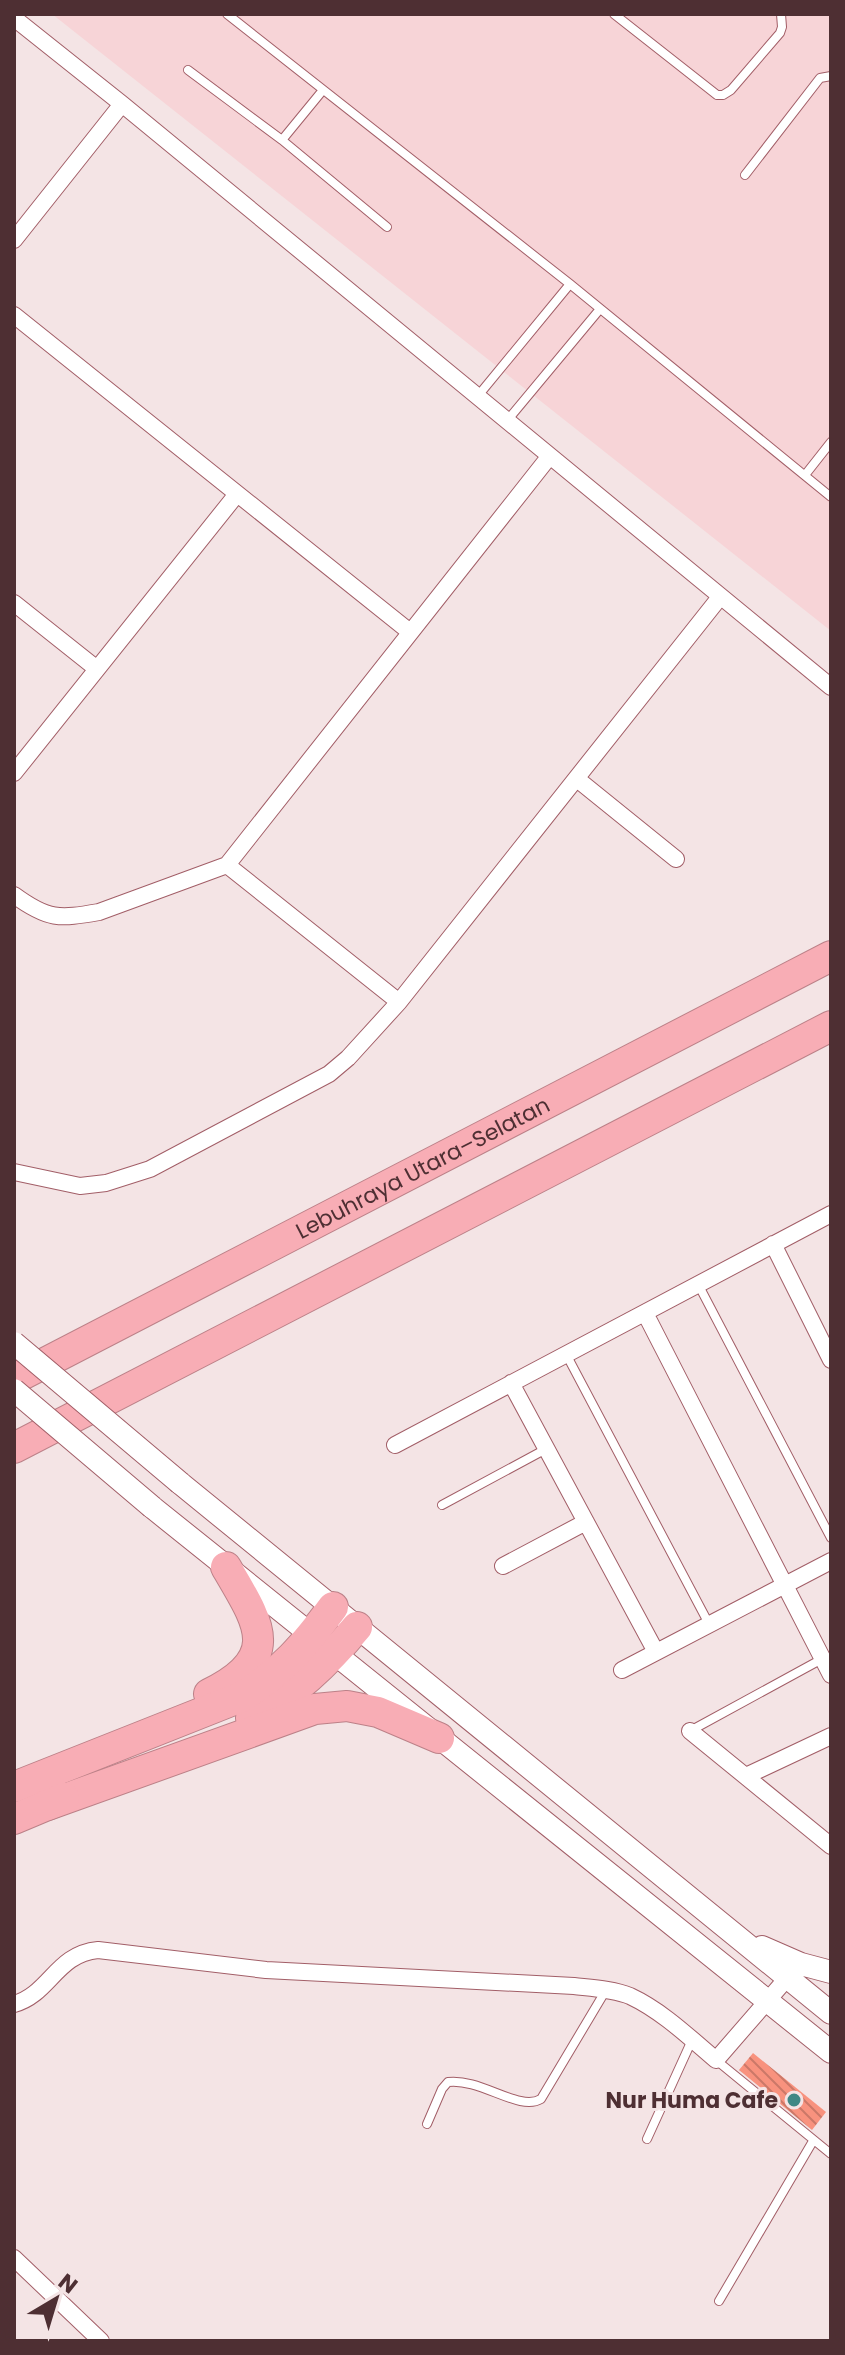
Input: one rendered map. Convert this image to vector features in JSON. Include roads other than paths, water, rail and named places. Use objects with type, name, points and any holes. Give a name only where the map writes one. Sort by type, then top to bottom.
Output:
[{"type":"highway","name":"Lebuhraya Utara–Selatan","points":[[14,1379],[831,956]]},
{"type":"highway","points":[[14,1448],[831,1026]]},
{"type":"highway","points":[[14,1819],[33,1789],[223,1687],[241,1674],[257,1650],[259,1630],[254,1615],[226,1567]]},
{"type":"highway","points":[[33,1789],[205,1741],[282,1700],[323,1644],[333,1607]]},
{"type":"highway","points":[[323,1644],[357,1627]]},
{"type":"highway","points":[[33,1789],[315,1709],[347,1706],[378,1712],[439,1738]]},
{"type":"main road","points":[[14,1343],[180,1483],[831,2013]]},
{"type":"main road","points":[[14,1390],[226,1567],[831,2052]]},
{"type":"main road","points":[[739,1937],[801,1964],[831,1972]]},
{"type":"street","points":[[14,18],[831,687]]},
{"type":"street","points":[[14,240],[122,104]]},
{"type":"street","points":[[14,315],[410,632]]},
{"type":"street","points":[[14,895],[32,908],[54,917],[77,916],[99,912],[227,865],[549,457]]},
{"type":"street","points":[[14,773],[237,494]]},
{"type":"street","points":[[14,1172],[80,1186],[106,1183],[150,1169],[329,1074],[348,1058],[399,1002],[720,597]]},
{"type":"street","points":[[14,603],[97,669]]},
{"type":"street","points":[[577,779],[676,859]]},
{"type":"street","points":[[227,865],[399,1002]]},
{"type":"street","points":[[395,1445],[773,1244],[830,1217]]},
{"type":"street","points":[[773,1244],[831,1360]]},
{"type":"street","points":[[645,1313],[831,1675]]},
{"type":"street","points":[[511,1383],[656,1652]]},
{"type":"street","points":[[503,1566],[586,1522]]},
{"type":"street","points":[[622,1670],[831,1561]]},
{"type":"street","points":[[690,1731],[831,1846]]},
{"type":"street","points":[[746,1776],[831,1736]]},
{"type":"street","points":[[14,2004],[33,1997],[70,1958],[83,1951],[98,1950],[266,1970],[607,1990],[628,1996],[659,2014],[716,2060],[788,1977]]},
{"type":"street","points":[[14,2258],[101,2341]]},
{"type":"lane","points":[[227,14],[570,284],[831,497]]},
{"type":"lane","points":[[614,14],[717,95],[731,90],[780,33],[781,14]]},
{"type":"lane","points":[[188,70],[282,140],[387,227]]},
{"type":"lane","points":[[745,175],[820,78],[831,76]]},
{"type":"lane","points":[[282,140],[323,90]]},
{"type":"lane","points":[[476,397],[570,284]]},
{"type":"lane","points":[[506,422],[600,309]]},
{"type":"lane","points":[[805,475],[831,442]]},
{"type":"lane","points":[[698,1284],[831,1538]]},
{"type":"lane","points":[[566,1354],[709,1624]]},
{"type":"lane","points":[[442,1505],[547,1448]]},
{"type":"lane","points":[[690,1731],[823,1659]]},
{"type":"lane","points":[[427,2124],[448,2082],[461,2080],[472,2083],[521,2103],[541,2099],[607,1990]]},
{"type":"lane","points":[[647,2139],[692,2040]]},
{"type":"lane","points":[[716,2060],[831,2154]]},
{"type":"lane","points":[[719,2301],[813,2141]]},
{"type":"place","name":"Nur Huma Cafe","points":[[794,2100]]}]
